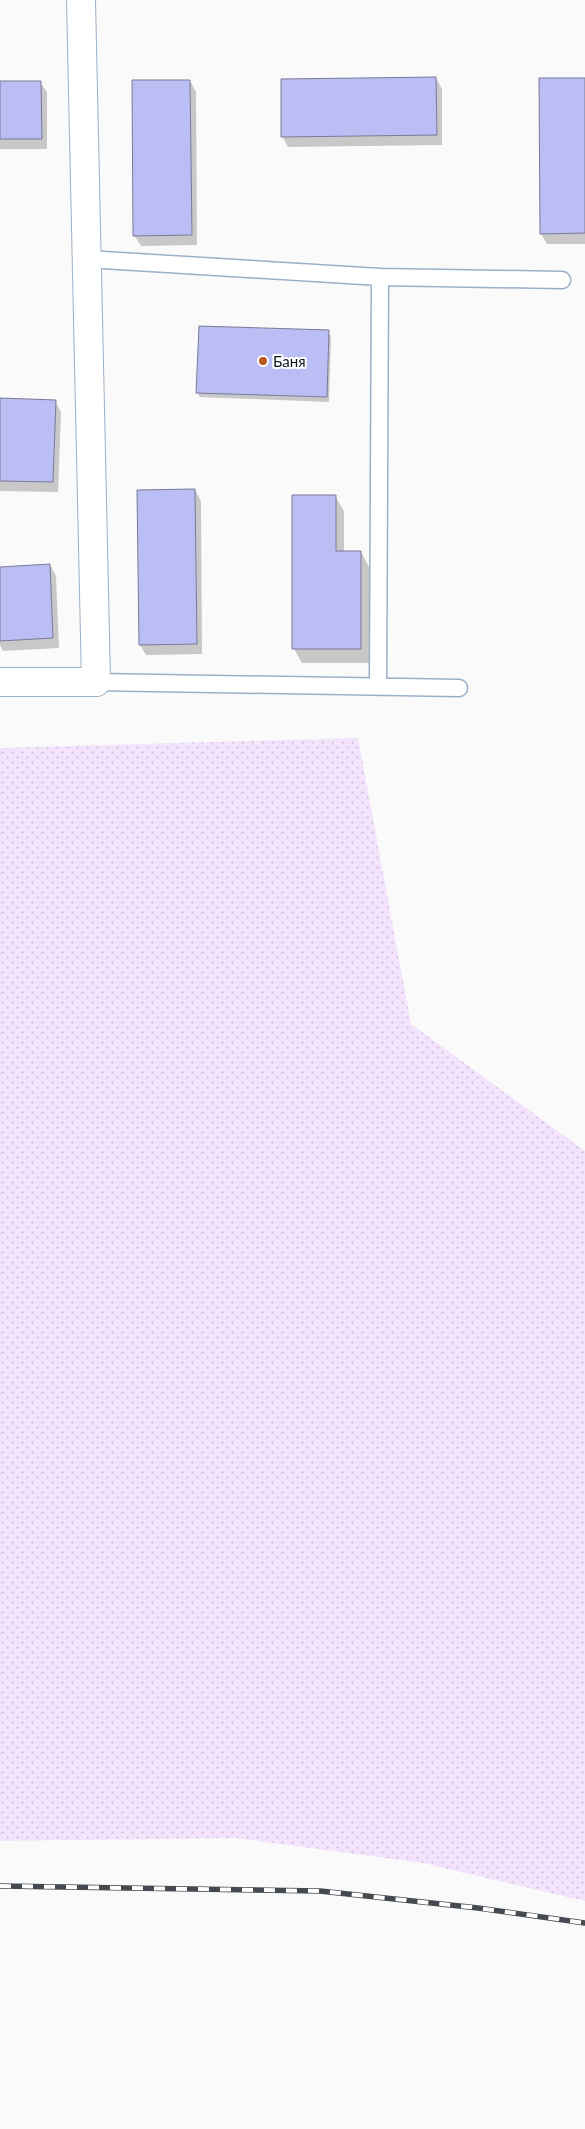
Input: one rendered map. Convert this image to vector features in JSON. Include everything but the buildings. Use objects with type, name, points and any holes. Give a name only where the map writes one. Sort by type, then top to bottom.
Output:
[{"type":"street","points":[[0,682],[96,682],[81,0]]},
{"type":"lane","points":[[87,259],[380,277],[562,280]]},
{"type":"lane","points":[[378,687],[380,277]]},
{"type":"lane","points":[[96,682],[459,688]]},
{"type":"shaded area","points":[[358,738],[411,1024],[585,1151],[585,1901],[423,1863],[236,1838],[0,1841],[0,748]]},
{"type":"railway","points":[[0,1886],[320,1891],[478,1908],[585,1923]]},
{"type":"place","name":"Баня","points":[[263,361]]}]
